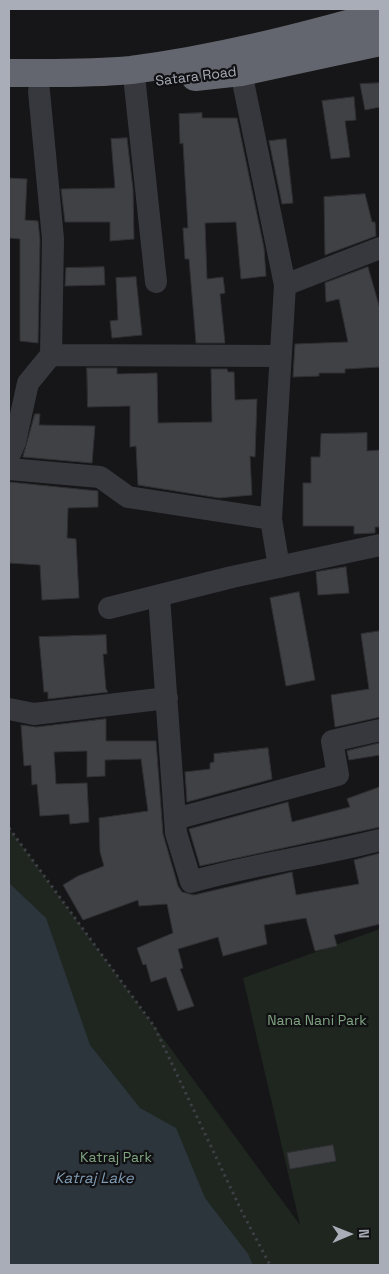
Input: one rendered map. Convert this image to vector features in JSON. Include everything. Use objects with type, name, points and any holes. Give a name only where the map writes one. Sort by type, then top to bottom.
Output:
[{"type":"highway","points":[[9,73],[61,74],[130,70],[240,52],[352,16],[380,15]]},
{"type":"highway","name":"Satara Road","points":[[9,90],[38,91],[135,86],[241,72],[380,42]]},
{"type":"street","points":[[241,72],[285,285],[271,519],[279,567]]},
{"type":"street","points":[[135,86],[156,282]]},
{"type":"street","points":[[9,456],[15,442],[28,383],[51,355],[53,239],[38,91]]},
{"type":"street","points":[[285,285],[380,248]]},
{"type":"street","points":[[51,355],[280,356]]},
{"type":"street","points":[[9,469],[100,477],[128,497],[271,519]]},
{"type":"street","points":[[109,608],[380,545]]},
{"type":"street","points":[[159,596],[168,698],[176,833],[191,882],[230,871],[342,850],[380,840]]},
{"type":"street","points":[[9,709],[34,714],[168,698]]},
{"type":"street","points":[[176,818],[338,775],[332,741],[380,730]]},
{"type":"path","points":[[9,828],[154,1026],[242,1212],[270,1265]]},
{"type":"green space","name":"Katraj Park","points":[[9,828],[300,1225],[243,978],[380,929],[380,1265],[9,1265]]},
{"type":"water","name":"Katraj Lake","points":[[9,883],[46,918],[90,1045],[140,1108],[176,1128],[205,1198],[248,1254],[253,1265],[9,1265]]},
{"type":"building","points":[[380,83],[380,107],[365,110],[360,84]]},
{"type":"building","points":[[354,97],[356,120],[345,121],[350,157],[331,159],[322,101]]},
{"type":"building","points":[[202,113],[202,118],[237,118],[264,248],[266,276],[241,279],[236,222],[205,223],[207,279],[223,277],[225,293],[220,294],[225,343],[196,343],[189,259],[185,259],[183,228],[188,228],[183,143],[180,144],[179,114]]},
{"type":"building","points":[[127,138],[133,189],[134,239],[110,241],[110,222],[65,222],[61,189],[115,188],[111,139]]},
{"type":"building","points":[[286,139],[293,203],[282,204],[269,141]]},
{"type":"building","points":[[9,178],[27,179],[25,220],[38,221],[40,240],[38,343],[20,341],[20,239],[9,238]]},
{"type":"building","points":[[365,194],[372,222],[375,222],[376,236],[325,255],[324,197]]},
{"type":"building","points":[[104,267],[105,285],[65,286],[66,268]]},
{"type":"building","points":[[368,267],[380,309],[380,367],[345,369],[345,373],[319,373],[319,376],[293,377],[295,344],[348,342],[339,299],[326,302],[325,283]]},
{"type":"building","points":[[136,277],[142,335],[112,338],[110,321],[118,320],[116,278]]},
{"type":"building","points":[[87,368],[117,368],[117,374],[157,373],[158,423],[212,422],[211,369],[227,369],[228,372],[234,372],[235,400],[257,399],[255,457],[250,456],[252,495],[219,498],[138,485],[136,446],[130,447],[130,406],[88,407]]},
{"type":"building","points":[[35,414],[40,414],[39,425],[95,426],[92,463],[23,457]]},
{"type":"building","points":[[367,433],[367,451],[380,450],[380,527],[375,527],[375,533],[354,534],[354,526],[303,526],[303,483],[311,483],[311,457],[320,457],[321,434]]},
{"type":"building","points":[[9,482],[98,491],[98,507],[68,508],[67,538],[76,539],[79,598],[42,600],[40,565],[9,563]]},
{"type":"building","points":[[346,567],[349,593],[318,595],[316,572]]},
{"type":"building","points":[[299,592],[315,680],[286,686],[270,598]]},
{"type":"building","points":[[380,631],[380,717],[335,727],[331,695],[369,689],[361,634]]},
{"type":"building","points":[[106,635],[107,654],[103,654],[106,689],[108,692],[48,699],[48,692],[44,692],[39,637]]},
{"type":"building","points":[[106,719],[106,741],[156,741],[163,834],[178,886],[182,892],[194,895],[292,872],[296,895],[359,884],[354,860],[380,853],[380,924],[334,935],[337,946],[315,951],[306,918],[264,925],[267,944],[223,956],[218,937],[178,949],[183,968],[180,969],[194,1006],[178,1011],[166,977],[151,982],[146,964],[143,965],[137,948],[173,933],[167,904],[139,906],[138,900],[83,920],[63,885],[78,876],[104,866],[100,852],[99,818],[148,811],[141,759],[105,760],[105,776],[87,777],[87,751],[54,752],[56,784],[87,783],[89,822],[70,824],[69,814],[40,816],[37,784],[32,785],[31,765],[24,766],[21,725],[36,727]]},
{"type":"building","points":[[380,743],[380,755],[349,760],[347,751]]},
{"type":"building","points":[[268,748],[272,779],[187,802],[185,772],[210,769],[210,763],[214,762],[214,754]]},
{"type":"building","points":[[380,787],[380,827],[200,866],[189,829],[288,802],[292,822],[350,807],[347,799]]},
{"type":"building","points":[[333,1145],[336,1161],[290,1169],[287,1153]]},
{"type":"park label","name":"Nana Nani Park","points":[[317,1021]]}]
